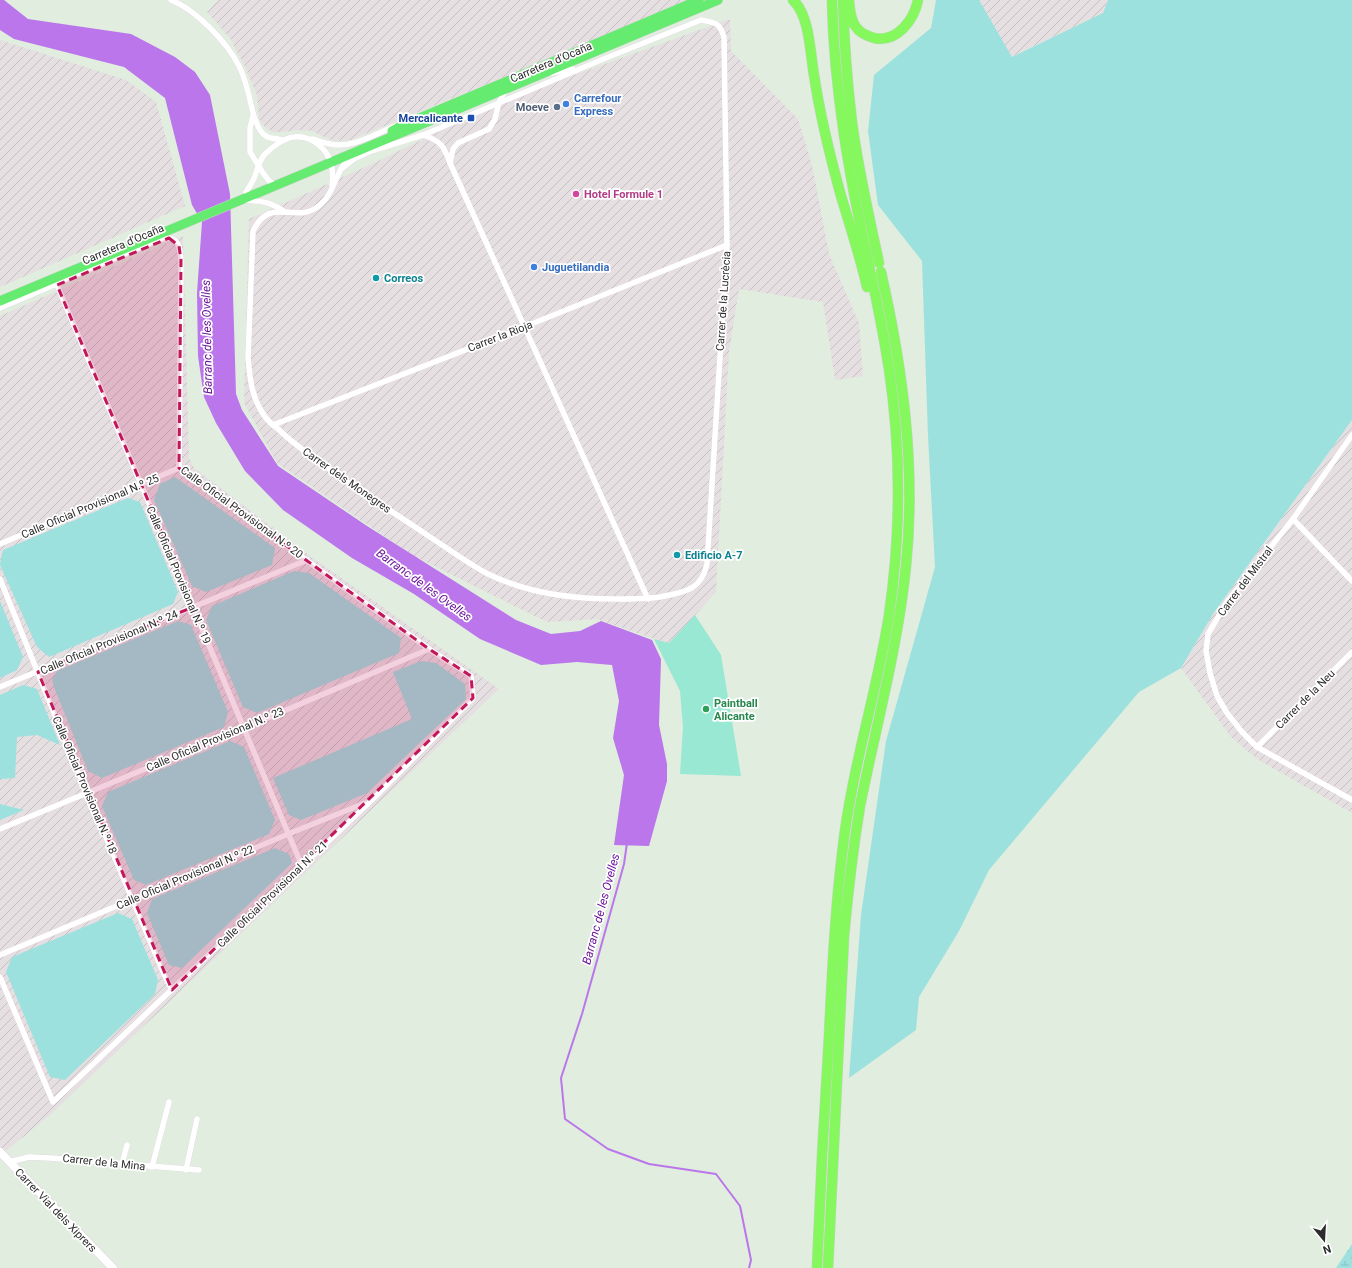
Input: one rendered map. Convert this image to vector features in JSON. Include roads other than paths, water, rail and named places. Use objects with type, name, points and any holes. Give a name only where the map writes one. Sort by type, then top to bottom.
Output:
[{"type":"highway","points":[[793,0],[801,10],[806,24],[824,131],[867,286],[878,335],[891,424],[897,450]]},
{"type":"highway","points":[[817,1268],[832,965],[840,870],[843,844],[859,754],[874,691],[889,610],[896,553],[898,514],[897,450],[889,370],[854,199],[841,121],[832,0]]},
{"type":"highway","points":[[828,1268],[844,936],[852,862],[860,806],[897,628],[906,566],[909,530],[906,416],[899,357],[864,191],[852,124],[846,62],[843,0]]},
{"type":"highway","points":[[849,0],[850,12],[856,27],[869,37],[878,39],[895,35],[903,29],[910,21],[917,8],[918,0]]},
{"type":"main road","name":"Carretera d'Ocaña","points":[[0,302],[243,196],[330,160],[396,129],[403,124],[699,0]]},
{"type":"main road","name":"Carretera d'Ocaña","points":[[330,160],[366,150],[506,88],[718,0]]},
{"type":"main road","name":"Carretera d'Ocaña","points":[[0,297],[193,218]]},
{"type":"street","points":[[171,0],[196,16],[225,44],[238,66],[247,87],[253,116],[258,126],[266,136],[284,140]]},
{"type":"street","name":"Carretera d'Ocaña","points":[[331,191],[341,169],[366,150],[423,135],[628,48],[701,20],[714,22]]},
{"type":"street","name":"Carrer de la Lucrècia","points":[[700,582],[705,574],[707,564],[727,245],[724,37],[721,27],[714,22]]},
{"type":"street","points":[[607,46],[628,48]]},
{"type":"street","name":"Carretera d'Ocaña","points":[[600,60],[605,54],[607,46]]},
{"type":"street","name":"Carretera d'Ocaña","points":[[538,75],[582,68]]},
{"type":"street","name":"Carretera d'Ocaña","points":[[450,163],[453,149],[458,143],[489,129],[495,119],[499,102],[506,88]]},
{"type":"street","points":[[253,116],[250,128],[250,152],[258,166],[274,183]]},
{"type":"street","name":"Carretera d'Ocaña","points":[[284,140],[294,137],[342,145],[356,142],[403,124]]},
{"type":"street","points":[[423,135],[435,139],[444,148],[648,599]]},
{"type":"street","points":[[310,139],[326,153],[330,160],[333,175],[331,191]]},
{"type":"street","points":[[243,196],[256,174],[258,166],[264,155],[284,140]]},
{"type":"street","points":[[341,169],[351,154]]},
{"type":"street","name":"Carrer dels Monegres","points":[[331,191],[320,206],[303,213],[270,213],[263,216],[257,222],[253,230],[248,358],[254,399],[266,419],[286,437],[355,487],[473,566],[505,581],[562,596],[584,598],[648,599],[682,592],[692,588],[700,582]]},
{"type":"street","name":"Carretera d'Ocaña","points":[[243,196],[276,205],[286,212]]},
{"type":"street","name":"Carretera d'Ocaña","points":[[0,308],[160,240],[169,238],[175,241]]},
{"type":"street","name":"Calle Oficial Provisional N.º 20","points":[[175,241],[179,246],[181,260],[179,468],[429,649],[471,676]]},
{"type":"street","name":"Carrer la Rioja","points":[[273,425],[524,327],[727,245]]},
{"type":"street","name":"Calle Oficial Provisional N.º 19","points":[[57,285],[302,866]]},
{"type":"street","name":"Carrer del Mistral","points":[[1352,435],[1293,519],[1227,602],[1208,634],[1206,651],[1210,673],[1217,696],[1227,713],[1242,732],[1257,747],[1352,800]]},
{"type":"street","name":"Calle Oficial Provisional N.º 25","points":[[0,544],[179,468]]},
{"type":"street","points":[[1293,519],[1352,581]]},
{"type":"street","name":"Calle Oficial Provisional N.º 24","points":[[0,687],[306,560]]},
{"type":"street","name":"Calle Oficial Provisional N.º 18","points":[[0,579],[67,745],[172,990]]},
{"type":"street","name":"Calle Oficial Provisional N.º 23","points":[[0,829],[244,728],[429,649]]},
{"type":"street","name":"Carrer de la Neu","points":[[1257,747],[1352,652]]},
{"type":"street","name":"Calle Oficial Provisional N.º 21","points":[[0,977],[53,1102],[370,801],[474,698],[471,676]]},
{"type":"street","name":"Calle Oficial Provisional N.º 22","points":[[0,955],[370,801]]},
{"type":"street","points":[[152,1167],[169,1102]]},
{"type":"street","points":[[186,1170],[197,1119]]},
{"type":"street","points":[[122,1164],[127,1145]]},
{"type":"street","name":"Carrer Vial dels Xiprers","points":[[0,1152],[113,1268]]},
{"type":"street","name":"Carrer de la Mina","points":[[9,1162],[22,1158],[41,1157],[199,1170]]},
{"type":"water","points":[[0,0],[4,0],[28,19],[131,34],[175,57],[195,72],[210,95],[230,194],[236,394],[242,410],[278,466],[367,526],[516,620],[551,634],[580,631],[601,621],[652,640],[661,659],[659,725],[667,764],[667,781],[649,846],[614,845],[624,775],[613,738],[619,701],[612,665],[577,662],[541,665],[480,639],[414,594],[352,558],[283,510],[245,471],[216,423],[204,397],[198,356],[197,293],[202,222],[192,205],[165,98],[124,67],[14,39],[0,30]]},
{"type":"waterway","name":"Barranc de les Ovelles","points":[[627,843],[624,864],[582,1014],[561,1078],[565,1119],[608,1149],[649,1164],[716,1174],[740,1206],[751,1260],[749,1268]]},
{"type":"place","name":"Carrefour Express","points":[[566,104]]},
{"type":"place","name":"Moeve","points":[[557,107]]},
{"type":"place","name":"Mercalicante","points":[[471,118]]},
{"type":"place","name":"Hotel Formule 1","points":[[576,194]]},
{"type":"place","name":"Juguetilandia","points":[[534,267]]},
{"type":"place","name":"Correos","points":[[376,278]]},
{"type":"place","name":"Edificio A-7","points":[[677,555]]},
{"type":"place","name":"Paintball Alicante","points":[[706,709]]}]
